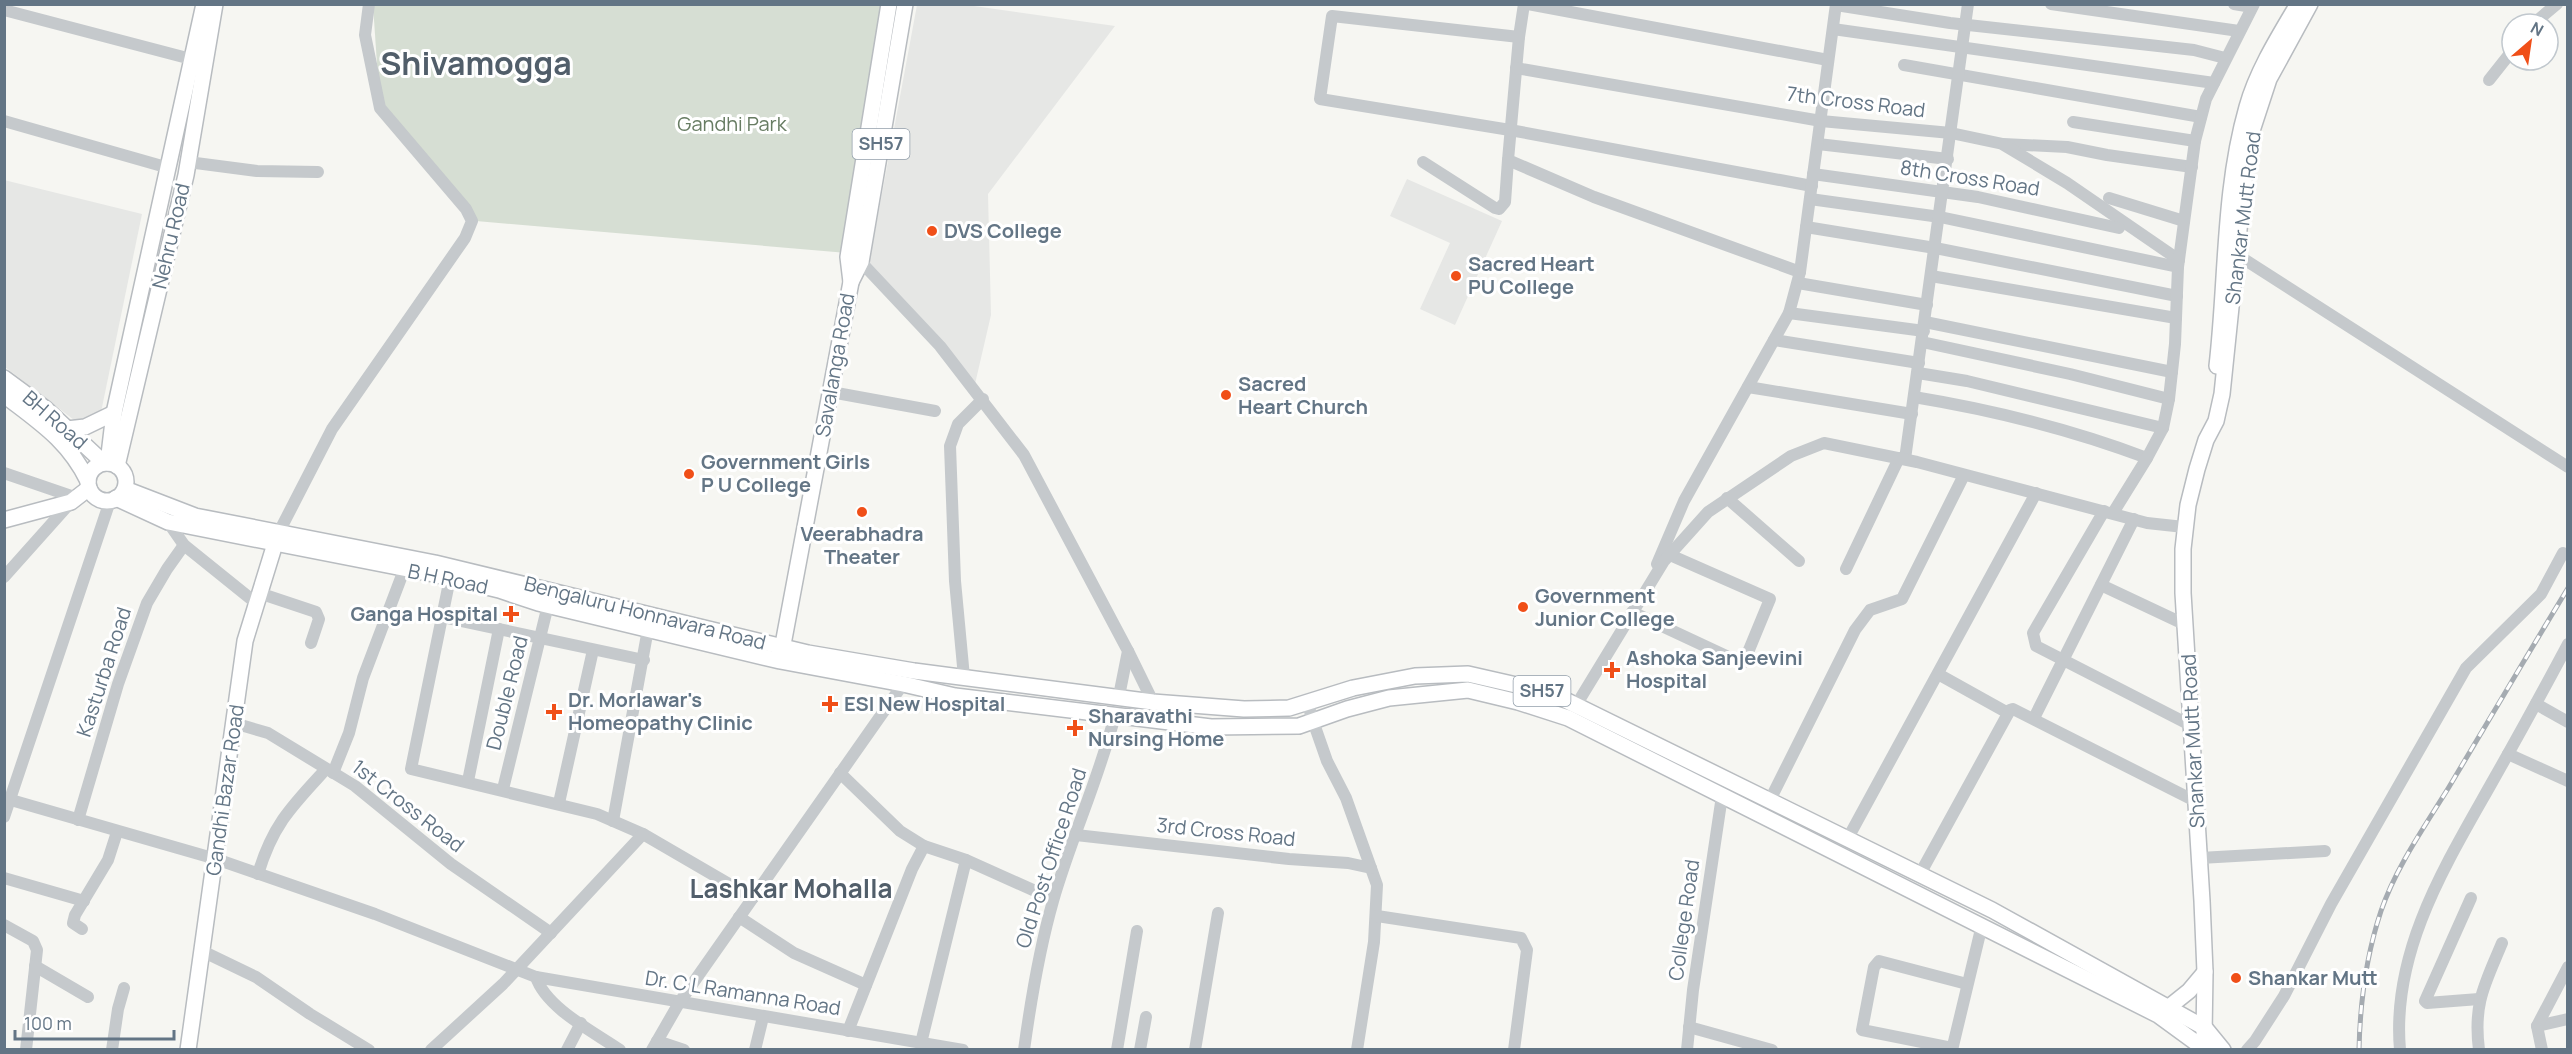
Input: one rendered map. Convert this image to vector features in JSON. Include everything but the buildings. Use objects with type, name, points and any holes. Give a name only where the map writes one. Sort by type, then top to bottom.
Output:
[{"type":"main road","name":"Nehru Road","points":[[110,464],[114,413],[204,4]]},
{"type":"main road","name":"Nehru Road","points":[[110,464],[188,162],[215,4]]},
{"type":"main road","name":"Savalanga Road","points":[[855,259],[889,4]]},
{"type":"main road","name":"Savalanga Road","points":[[781,653],[850,282],[905,4]]},
{"type":"main road","name":"Shankar Mutt Road","points":[[2204,1047],[2205,972],[2182,572],[2184,527],[2206,440],[2207,418],[2214,390],[2222,280],[2234,171],[2264,65],[2298,4]]},
{"type":"main road","name":"Shankar Mutt Road","points":[[2206,440],[2216,421],[2222,394],[2239,256],[2253,108],[2310,4]]},
{"type":"main road","name":"BH Road","points":[[4,378],[46,409],[110,464]]},
{"type":"main road","name":"BH Road","points":[[4,395],[68,447],[81,492]]},
{"type":"main road","points":[[67,429],[85,427],[114,413]]},
{"type":"main road","points":[[4,519],[81,492],[97,498],[117,496],[125,476],[110,464],[93,469],[81,492]]},
{"type":"main road","name":"Bengaluru Honnavara Road","points":[[117,496],[277,539],[435,563],[781,653]]},
{"type":"main road","name":"B H Road","points":[[117,496],[168,522],[277,539],[404,570],[450,578],[648,629],[781,653]]},
{"type":"main road","name":"Gandhi Bazar Road","points":[[188,1050],[245,641],[277,539]]},
{"type":"main road","name":"SH57","points":[[781,653],[842,659],[1153,702],[1244,709],[1289,708],[1307,700],[1353,688],[1415,676],[1468,674],[1551,693],[1992,910],[2205,1028],[2223,1050]]},
{"type":"main road","name":"SH57","points":[[781,653],[955,696],[1211,727],[1253,729],[1299,726],[1389,698],[1468,690],[1518,702],[1568,718],[1982,925],[2158,1015],[2204,1047]]},
{"type":"main road","points":[[2169,1007],[2189,991],[2205,972]]},
{"type":"street","points":[[277,539],[333,429],[465,238],[472,221],[466,209],[380,108],[365,35],[369,4]]},
{"type":"street","points":[[1423,162],[1495,208],[1499,209],[1505,202],[1519,37],[1526,4],[1828,60]]},
{"type":"street","points":[[1846,569],[1902,459],[1912,414],[1968,4]]},
{"type":"street","points":[[2051,4],[2239,31]]},
{"type":"street","points":[[2192,726],[2036,646],[2033,633],[2109,512],[2148,458],[2163,428],[2169,399],[2179,264],[2195,141],[2206,99],[2253,6],[2234,4]]},
{"type":"street","points":[[1644,592],[1684,501],[1789,313],[1799,277],[1836,5],[1966,25],[2194,50],[2225,58]]},
{"type":"street","points":[[4,10],[191,59]]},
{"type":"street","name":"8th Cross Road","points":[[1519,37],[1332,16],[1320,99],[1510,130],[1812,186],[1943,192],[1978,196],[2119,228]]},
{"type":"street","points":[[1833,29],[2214,83]]},
{"type":"street","points":[[1904,65],[2201,117]]},
{"type":"street","points":[[2489,81],[2500,67]]},
{"type":"street","name":"7th Cross Road","points":[[1516,68],[1821,121],[1952,133],[2003,144],[2067,147],[2192,167]]},
{"type":"street","points":[[4,121],[169,168]]},
{"type":"street","points":[[2073,122],[2195,141]]},
{"type":"street","points":[[1818,144],[1948,159]]},
{"type":"street","points":[[2003,144],[2067,183],[2179,264]]},
{"type":"street","points":[[1508,160],[1594,197],[1799,277],[1927,305]]},
{"type":"street","points":[[188,162],[257,171],[318,172]]},
{"type":"street","points":[[1812,186],[1940,217],[2179,264]]},
{"type":"street","points":[[2109,198],[2184,221]]},
{"type":"street","points":[[1806,227],[1935,248],[2177,296]]},
{"type":"street","points":[[2239,256],[2568,467]]},
{"type":"street","points":[[855,259],[940,346],[1024,455],[1153,702]]},
{"type":"street","points":[[1931,276],[2176,318]]},
{"type":"street","points":[[1789,313],[2172,372]]},
{"type":"street","points":[[1924,332],[2070,374],[2169,399]]},
{"type":"street","points":[[1774,340],[1918,368],[2163,428]]},
{"type":"street","points":[[1748,387],[1912,414]]},
{"type":"street","points":[[831,392],[935,411]]},
{"type":"street","points":[[1914,398],[1957,405],[2052,429],[2115,446],[2148,458]]},
{"type":"street","points":[[964,677],[955,581],[950,446],[958,423],[983,399]]},
{"type":"street","points":[[1568,718],[1644,592],[1670,555],[1708,512],[1791,456],[1824,443],[1902,459],[2134,519],[2184,527]]},
{"type":"street","points":[[4,473],[81,492],[4,577]]},
{"type":"street","points":[[1770,800],[1855,630],[1870,610],[1902,599],[1964,475]]},
{"type":"street","points":[[1848,838],[2036,493]]},
{"type":"street","points":[[4,817],[7,799],[117,496]]},
{"type":"street","points":[[1727,498],[1799,561]]},
{"type":"street","points":[[2034,718],[2134,519]]},
{"type":"street","points":[[168,522],[184,544],[257,598],[316,612],[319,619],[311,643]]},
{"type":"street","name":"Kasturba Road","points":[[78,820],[118,684],[147,603],[166,569],[184,544]]},
{"type":"street","points":[[2247,1050],[2284,996],[2331,904],[2466,668],[2541,594],[2563,553]]},
{"type":"street","points":[[1632,612],[1739,662],[1744,662],[1770,599],[1670,555]]},
{"type":"street","points":[[258,874],[267,844],[279,823],[329,771],[349,733],[363,678],[404,570]]},
{"type":"street","points":[[450,578],[411,769],[559,803],[613,821],[644,834],[753,898]]},
{"type":"street","points":[[2101,585],[2186,625]]},
{"type":"street","name":"Double Road","points":[[503,789],[548,605]]},
{"type":"street","points":[[442,617],[644,660]]},
{"type":"street","points":[[468,781],[499,629]]},
{"type":"street","points":[[613,821],[648,629]]},
{"type":"street","points":[[2400,1050],[2400,1002],[2411,949],[2439,875],[2568,644]]},
{"type":"street","points":[[559,803],[593,650]]},
{"type":"street","points":[[1119,696],[1128,651]]},
{"type":"street","points":[[1938,674],[2008,713]]},
{"type":"street","points":[[684,1050],[654,1046],[679,1003],[903,684]]},
{"type":"street","points":[[1307,700],[1328,761],[1346,798],[1377,885],[1377,916],[1357,1050]]},
{"type":"street","points":[[2536,704],[2568,722]]},
{"type":"street","points":[[1920,874],[2008,713],[2013,709],[2195,801]]},
{"type":"street","name":"Old Post Office Road","points":[[1024,1050],[1034,980],[1053,899],[1107,747],[1115,715]]},
{"type":"street","name":"1st Cross Road","points":[[234,723],[268,733],[329,771],[375,802],[451,864],[551,933]]},
{"type":"street","points":[[2508,754],[2568,781]]},
{"type":"street","points":[[840,773],[900,831],[924,846],[966,860],[1053,899]]},
{"type":"street","name":"College Road","points":[[1687,1050],[1722,796]]},
{"type":"street","name":"Dr. C L Ramanna Road","points":[[7,799],[216,859],[375,914],[536,977],[963,1050]]},
{"type":"street","points":[[82,929],[73,920],[108,860],[117,832]]},
{"type":"street","points":[[431,1050],[517,970],[644,834]]},
{"type":"street","name":"3rd Cross Road","points":[[1076,835],[1278,858],[1348,862],[1371,868]]},
{"type":"street","points":[[848,1030],[912,869],[924,846]]},
{"type":"street","points":[[2200,858],[2325,851]]},
{"type":"street","points":[[921,1043],[966,860]]},
{"type":"street","points":[[4,878],[84,901]]},
{"type":"street","points":[[2471,898],[2425,1001],[2427,1003],[2479,999]]},
{"type":"street","points":[[1195,1050],[1218,913]]},
{"type":"street","points":[[1377,916],[1521,938],[1527,950],[1515,1050]]},
{"type":"street","points":[[739,917],[794,953],[866,986]]},
{"type":"street","points":[[4,925],[33,941],[37,950],[26,1050]]},
{"type":"street","points":[[1967,984],[1879,961],[1874,967],[1862,1030],[1952,1049],[1982,925]]},
{"type":"street","points":[[1116,1050],[1137,931]]},
{"type":"street","points":[[2479,1050],[2476,1021],[2479,999],[2502,943]]},
{"type":"street","points":[[202,951],[255,977],[369,1050]]},
{"type":"street","points":[[35,966],[88,997]]},
{"type":"street","points":[[2542,1050],[2537,1026],[2568,967]]},
{"type":"street","points":[[536,977],[545,994],[561,1010],[620,1050]]},
{"type":"street","points":[[112,1050],[116,1018],[124,988]]},
{"type":"street","points":[[755,1050],[763,1017]]},
{"type":"street","points":[[1140,1050],[1146,1017]]},
{"type":"street","points":[[2537,1026],[2568,1019]]},
{"type":"street","points":[[567,1050],[581,1023]]},
{"type":"street","points":[[1689,1027],[1772,1050]]},
{"type":"shaded area","name":"DVS College","points":[[917,5],[967,5],[1115,26],[988,194],[991,315],[975,384],[868,269]]},
{"type":"shaded area","name":"Sacred Heart PU College","points":[[1407,179],[1502,221],[1455,325],[1420,309],[1450,243],[1390,216]]},
{"type":"shaded area","points":[[4,180],[142,214],[100,417],[78,423],[5,367]]},
{"type":"green space","name":"Gandhi Park","points":[[373,5],[891,5],[847,253],[476,221],[380,108]]},
{"type":"railway","points":[[2359,1050],[2362,997],[2368,962],[2387,895],[2412,847],[2568,588]]},
{"type":"place","name":"DVS College","points":[[932,231]]},
{"type":"place","name":"Sacred Heart PU College","points":[[1456,276]]},
{"type":"place","name":"Sacred Heart Church","points":[[1226,395]]},
{"type":"place","name":"Government Girls P U College","points":[[689,474]]},
{"type":"place","name":"Veerabhadra Theater","points":[[862,512]]},
{"type":"place","name":"Government Junior College","points":[[1523,607]]},
{"type":"place","name":"Ganga Hospital","points":[[511,614]]},
{"type":"place","name":"Ashoka Sanjeevini Hospital","points":[[1612,670]]},
{"type":"place","name":"ESI New Hospital","points":[[830,704]]},
{"type":"place","name":"Dr. Morlawar's Homeopathy Clinic","points":[[554,712]]},
{"type":"place","name":"Sharavathi Nursing Home","points":[[1075,728]]},
{"type":"place","name":"Shankar Mutt","points":[[2236,978]]},
{"type":"district","name":"Shivamogga","points":[[476,64]]},
{"type":"district","name":"Lashkar Mohalla","points":[[791,889]]}]
